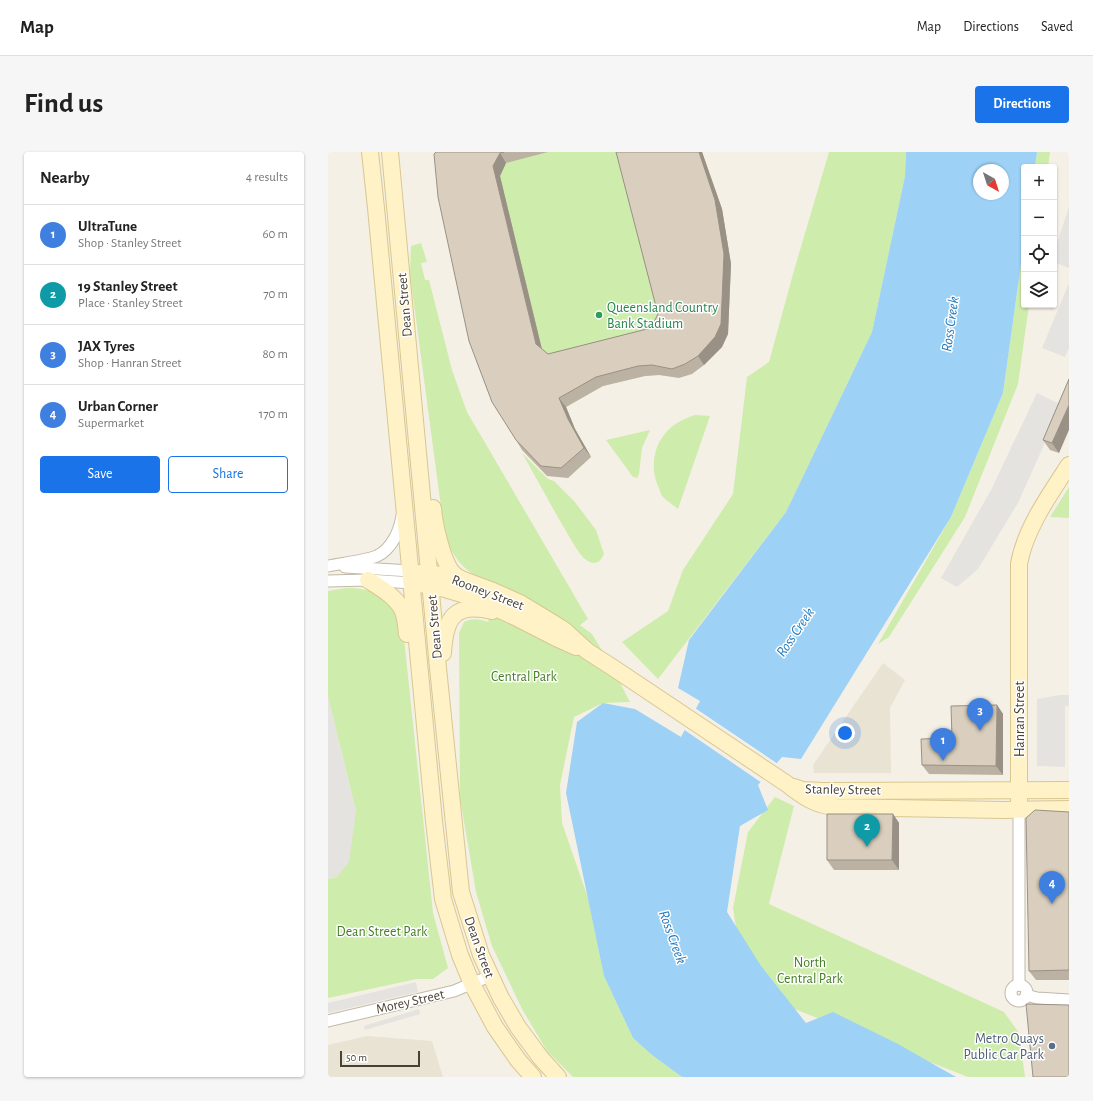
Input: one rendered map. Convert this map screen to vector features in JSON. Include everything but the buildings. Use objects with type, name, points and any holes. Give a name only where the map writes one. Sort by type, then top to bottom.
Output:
[{"type":"main road","name":"Dean Street","points":[[370,152],[421,688],[443,899],[460,955],[472,984],[495,1027],[518,1060],[533,1077]]},
{"type":"main road","name":"Dean Street","points":[[390,152],[442,708],[461,892],[481,954],[501,998],[518,1027],[540,1057],[558,1077]]},
{"type":"main road","points":[[417,445],[431,492],[434,524],[446,561],[452,573],[461,579]]},
{"type":"main road","name":"Hanran Street","points":[[1019,810],[1018,564],[1021,550],[1040,511],[1069,465]]},
{"type":"main road","name":"Rooney Street","points":[[430,580],[442,575],[461,579],[493,591],[535,611],[564,630],[587,651],[787,784]]},
{"type":"main road","name":"Rooney Street","points":[[411,577],[430,580],[445,589],[472,597],[556,638],[587,651]]},
{"type":"main road","points":[[368,580],[393,598],[402,608],[409,647],[421,688]]},
{"type":"main road","points":[[442,708],[442,665],[444,638],[447,626],[452,617],[462,610],[472,608],[491,610],[515,617]]},
{"type":"main road","name":"Stanley Street","points":[[787,784],[803,790],[1069,790]]},
{"type":"main road","name":"Stanley Street","points":[[787,784],[809,800],[827,806],[836,807],[1019,810],[1069,809]]},
{"type":"main road","points":[[836,807],[829,800],[830,796],[837,790]]},
{"type":"street","points":[[328,566],[371,558],[386,549],[393,539],[400,523],[403,494]]},
{"type":"street","name":"Rooney Street","points":[[328,566],[411,577]]},
{"type":"street","name":"Rooney Street","points":[[328,581],[411,577]]},
{"type":"street","name":"Hanran Street","points":[[1019,810],[1019,986],[1024,988],[1026,991],[1026,996],[1069,1000]]},
{"type":"street","name":"Morey Street","points":[[328,1020],[454,990],[490,976]]},
{"type":"shaded area","points":[[1069,207],[1069,268],[1057,263],[1057,243]]},
{"type":"shaded area","points":[[1069,283],[1069,348],[1065,357],[1042,348]]},
{"type":"shaded area","points":[[1037,393],[1062,405],[1018,503],[978,569],[957,587],[941,578],[991,490]]},
{"type":"shaded area","points":[[883,663],[905,680],[890,708],[891,773],[814,773],[813,765]]},
{"type":"shaded area","points":[[1069,695],[1069,706],[1065,706],[1065,767],[1037,766],[1037,699]]},
{"type":"shaded area","points":[[328,697],[356,811],[349,862],[337,877],[328,879]]},
{"type":"shaded area","points":[[416,982],[418,992],[328,1013],[328,1003]]},
{"type":"shaded area","points":[[419,1009],[420,1014],[365,1030],[364,1026]]},
{"type":"shaded area","points":[[367,1036],[432,1041],[443,1077],[328,1077],[328,1045]]},
{"type":"green space","name":"Queensland Country Bank Stadium","points":[[447,152],[702,152],[722,209],[731,264],[659,375],[645,376],[603,386],[566,407],[575,429],[591,457],[568,478]]},
{"type":"green space","points":[[829,152],[906,152],[905,176],[872,332],[786,512],[658,679],[622,642],[668,611],[683,570],[733,494],[747,377],[769,362]]},
{"type":"green space","points":[[1037,152],[1050,152],[1048,164],[1035,164]]},
{"type":"green space","name":"Central Park","points":[[421,243],[427,262],[421,263],[425,280],[429,280],[452,370],[467,412],[588,619],[580,625],[592,634],[612,667],[630,702],[603,703],[574,717],[560,785],[562,823],[588,898],[604,976],[633,1038],[652,1055],[682,1077],[573,1077],[547,1051],[522,1009],[492,946],[476,892],[460,798],[459,633],[464,622],[476,619],[488,622],[500,587],[466,569],[455,556],[445,537],[410,274],[411,246]]},
{"type":"green space","points":[[1021,264],[1021,308],[1029,308],[1018,384],[965,517],[889,637],[878,644],[951,517],[1003,393]]},
{"type":"green space","points":[[695,415],[710,416],[678,509],[661,494],[656,482],[654,468],[655,454],[660,441],[670,428],[682,420]]},
{"type":"green space","points":[[650,430],[642,448],[639,474],[637,478],[633,477],[606,440]]},
{"type":"green space","points":[[522,453],[548,479],[554,481],[574,501],[596,530],[604,554],[601,560],[594,563],[588,561],[579,552]]},
{"type":"green space","points":[[1069,487],[1069,518],[1050,517]]},
{"type":"green space","name":"Dean Street Park","points":[[346,588],[360,589],[379,595],[389,604],[403,629],[433,913],[448,968],[433,979],[417,979],[328,998],[328,879],[337,877],[356,811],[328,697],[328,591]]},
{"type":"green space","name":"North Central Park","points":[[775,797],[794,806],[769,904],[1004,1012],[1019,1033],[1025,1077],[968,1077],[779,1003],[738,941],[733,908],[748,832]]},
{"type":"water","name":"Ross Creek","points":[[906,152],[1037,152],[1035,164],[1021,164],[1021,264],[1003,393],[951,517],[801,759],[782,757],[758,785],[768,810],[740,826],[727,912],[761,966],[806,1023],[833,1012],[898,1044],[956,1077],[682,1077],[652,1055],[633,1038],[604,976],[566,793],[577,722],[603,703],[635,709],[681,737],[700,701],[678,688],[689,640],[786,512],[872,332],[905,176]]},
{"type":"pier","points":[[695,708],[778,764],[762,783],[683,729]]},
{"type":"place","name":"Queensland Country Bank Stadium","points":[[599,315]]},
{"type":"place","name":"JAX Tyres","points":[[980,731]]},
{"type":"place","name":"UltraTune","points":[[943,761]]},
{"type":"place","name":"19 Stanley Street","points":[[867,847]]},
{"type":"place","name":"Urban Corner","points":[[1052,904]]},
{"type":"place","name":"Metro Quays Public Car Park","points":[[1052,1046]]}]
